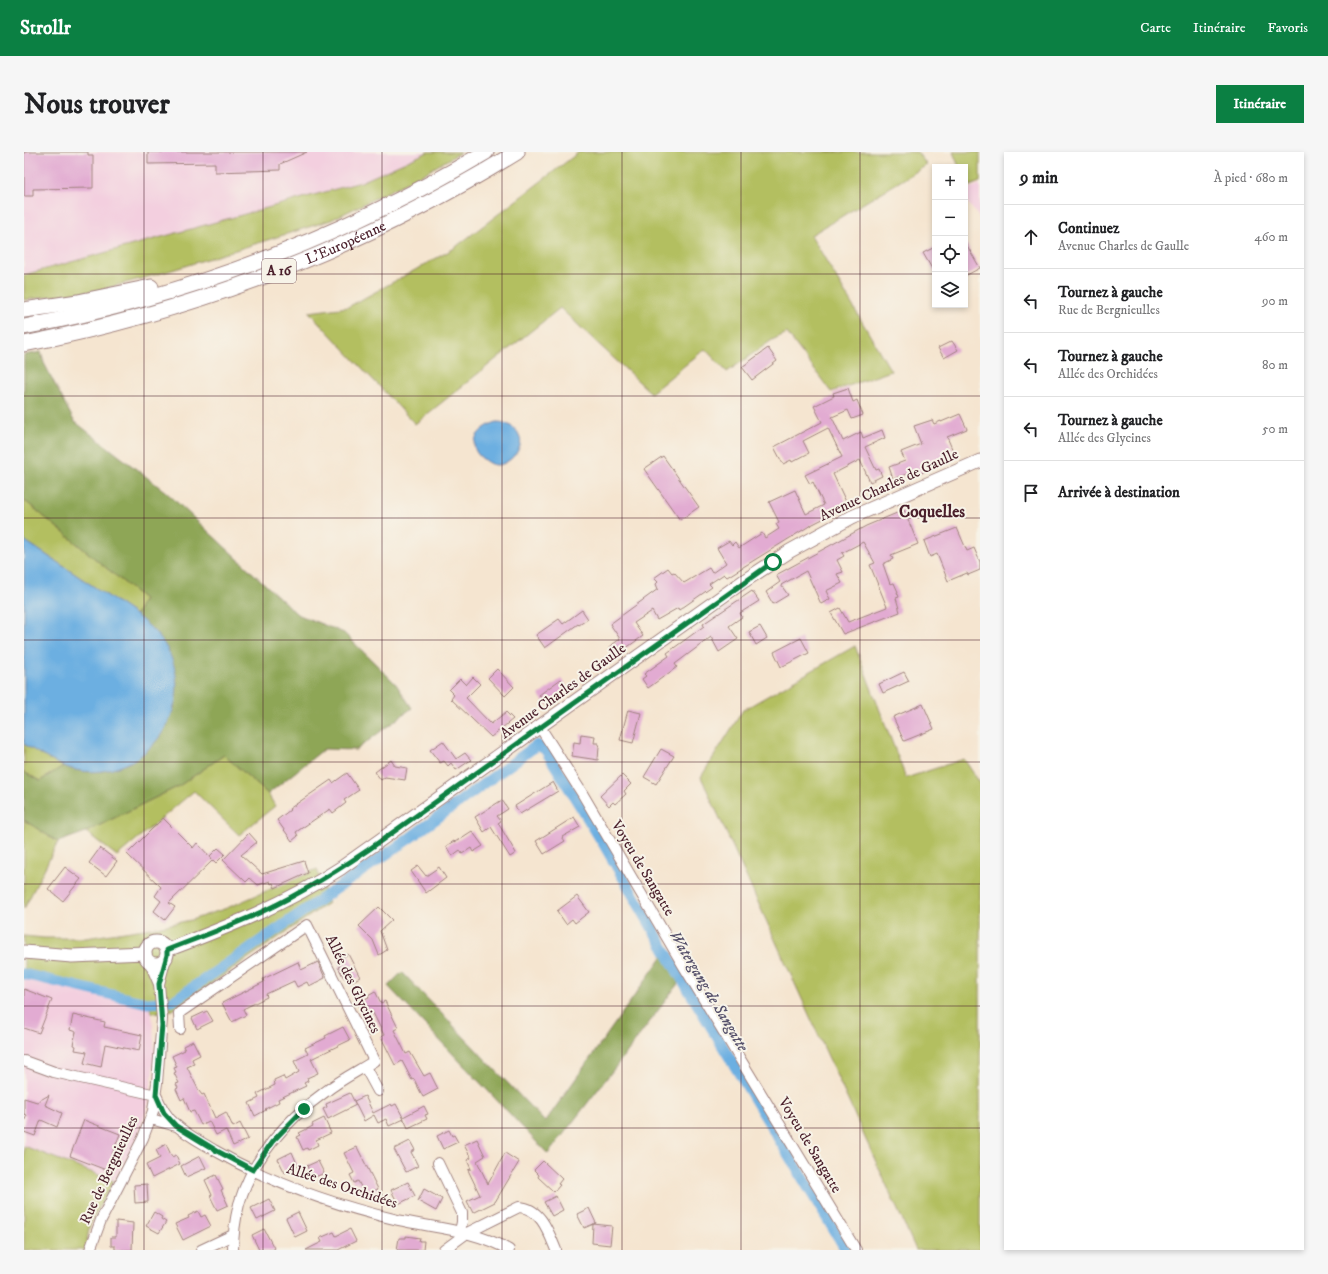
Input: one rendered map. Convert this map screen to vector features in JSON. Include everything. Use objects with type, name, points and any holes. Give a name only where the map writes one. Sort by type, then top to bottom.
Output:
[{"type":"highway","name":"L'Européenne","points":[[24,328],[91,313],[189,286],[251,265],[326,234],[422,188],[486,152]]},
{"type":"highway","name":"L'Européenne","points":[[24,344],[127,320],[194,301],[271,274],[335,248],[403,216],[517,152]]},
{"type":"highway","points":[[24,310],[78,302],[155,286],[326,234]]},
{"type":"main road","name":"Avenue Charles de Gaulle","points":[[24,952],[72,956],[147,957],[157,964],[162,962],[166,954],[286,900],[319,882],[368,850],[753,575],[790,552],[860,513],[980,462]]},
{"type":"main road","points":[[147,957],[147,946],[153,942],[161,943],[166,954]]},
{"type":"street","name":"Voyeu de Sangatte","points":[[540,727],[582,793],[683,965],[856,1250]]},
{"type":"street","name":"Allée des Glycines","points":[[180,1029],[180,1013],[307,925],[374,1061],[365,1066]]},
{"type":"street","name":"Rue de Bergnieulles","points":[[90,1250],[101,1220],[143,1138],[151,1119],[156,1095],[162,1025],[160,988],[166,954]]},
{"type":"street","name":"Rue de Bergnieulles","points":[[147,957],[160,988]]},
{"type":"street","points":[[24,1061],[54,1072],[156,1095]]},
{"type":"street","points":[[233,1250],[233,1234],[239,1204],[253,1170],[272,1142],[304,1109],[324,1092],[365,1066],[378,1091]]},
{"type":"street","name":"Allée des Orchidées","points":[[156,1095],[164,1113],[176,1126]]},
{"type":"street","name":"Allée des Orchidées","points":[[151,1119],[176,1126],[217,1151],[253,1170],[300,1190],[350,1207],[399,1220],[463,1232],[492,1242],[509,1250]]},
{"type":"street","points":[[438,1163],[462,1213],[463,1232]]},
{"type":"street","points":[[444,1250],[463,1232],[519,1207],[531,1210],[540,1218],[546,1227],[556,1250]]},
{"type":"street","points":[[201,1250],[233,1234]]},
{"type":"shaded area","points":[[24,152],[428,152],[361,182],[24,275]]},
{"type":"shaded area","points":[[980,184],[980,219],[968,203],[968,189]]},
{"type":"shaded area","points":[[24,969],[147,1000],[152,1013],[155,1054],[149,1102],[138,1136],[114,1181],[24,1146]]},
{"type":"green space","points":[[428,152],[461,152],[420,176],[331,220],[169,271],[100,290],[24,300],[24,275],[361,182]]},
{"type":"green space","points":[[579,152],[623,152],[625,154],[627,152],[917,152],[927,165],[811,235],[891,371],[831,392],[787,333],[772,340],[727,372],[705,349],[651,393],[560,308],[415,424],[309,312],[348,307],[453,249]]},
{"type":"green space","points":[[953,152],[980,152],[980,182],[968,187],[968,164],[958,164]]},
{"type":"green space","points":[[41,352],[44,363],[74,421],[166,492],[297,614],[344,633],[396,684],[412,708],[356,750],[324,749],[268,794],[224,755],[179,786],[86,832],[58,842],[24,820],[24,772],[40,781],[63,766],[74,770],[95,772],[110,770],[135,759],[147,751],[165,729],[174,708],[176,690],[176,682],[149,626],[136,615],[144,599],[24,500],[24,355]]},
{"type":"green space","points":[[24,500],[144,599],[136,615],[24,540]]},
{"type":"green space","points":[[855,646],[906,778],[964,759],[980,783],[980,1250],[916,1250],[701,777],[743,710]]},
{"type":"green space","points":[[24,744],[63,766],[40,781],[24,772]]},
{"type":"green space","points":[[224,755],[268,794],[275,806],[239,835],[194,791],[117,856],[86,832],[179,786]]},
{"type":"green space","points":[[24,820],[58,842],[24,909]]},
{"type":"green space","points":[[317,869],[328,903],[173,1010],[152,1013],[147,1000],[24,969],[24,936],[44,938],[86,938],[191,920],[227,908]]},
{"type":"green space","points":[[664,954],[680,981],[548,1154],[388,986],[402,972],[545,1122]]},
{"type":"green space","points":[[24,1146],[114,1181],[90,1224],[85,1250],[24,1250]]},
{"type":"water","points":[[497,422],[511,426],[518,432],[521,440],[518,450],[511,459],[497,465],[488,462],[477,454],[474,442],[480,432],[490,424]]},
{"type":"water","points":[[24,540],[143,620],[163,642],[174,665],[177,688],[173,711],[163,732],[148,750],[129,763],[106,770],[81,771],[58,764],[24,744]]},
{"type":"building","points":[[24,152],[88,152],[88,155],[93,155],[93,188],[33,189],[33,196],[24,196]]},
{"type":"building","points":[[148,152],[307,152],[280,164],[280,170],[215,172],[215,163],[148,164]]},
{"type":"building","points":[[968,247],[980,268],[968,274]]},
{"type":"building","points":[[932,248],[932,269],[923,253]]},
{"type":"building","points":[[952,341],[958,350],[944,358],[938,348]]},
{"type":"building","points":[[768,348],[777,361],[752,380],[742,367]]},
{"type":"building","points":[[848,388],[853,402],[857,400],[863,415],[852,419],[848,410],[832,417],[843,441],[861,432],[863,438],[882,430],[885,438],[865,447],[876,470],[879,469],[882,476],[870,482],[860,460],[833,474],[848,506],[811,525],[727,577],[724,574],[709,584],[712,587],[679,610],[678,608],[657,620],[652,611],[634,623],[643,636],[615,656],[609,647],[620,639],[610,624],[658,589],[656,584],[658,582],[654,578],[668,568],[684,583],[709,568],[712,573],[726,563],[717,548],[729,541],[732,545],[735,542],[739,548],[762,533],[765,538],[779,529],[776,524],[779,522],[769,502],[795,490],[806,514],[824,505],[813,482],[810,484],[805,475],[842,457],[828,428],[803,441],[809,453],[792,462],[791,460],[783,464],[774,447],[822,422],[814,406],[834,396],[833,393]]},
{"type":"building","points":[[960,414],[967,429],[947,437],[956,458],[914,476],[912,472],[893,479],[889,467],[905,461],[901,452],[921,444],[914,426],[932,420],[934,424]]},
{"type":"building","points":[[663,456],[699,507],[680,520],[644,469]]},
{"type":"building","points":[[904,510],[918,544],[891,555],[893,559],[883,564],[890,584],[894,583],[898,592],[899,597],[896,598],[900,612],[843,634],[831,613],[840,608],[848,622],[887,607],[870,565],[875,563],[863,542],[842,553],[844,556],[837,560],[843,572],[837,574],[842,583],[826,591],[830,599],[821,604],[806,571],[781,585],[788,595],[773,604],[766,592],[780,582],[776,575],[866,526]]},
{"type":"building","points":[[957,528],[967,551],[974,548],[980,562],[980,570],[968,575],[967,573],[948,581],[937,554],[930,557],[924,541]]},
{"type":"building","points":[[752,591],[759,601],[740,613],[742,617],[729,626],[738,639],[719,652],[711,637],[675,664],[677,667],[648,688],[642,679],[646,676],[644,674],[669,656],[667,653],[704,626],[703,624]]},
{"type":"building","points":[[582,610],[588,619],[579,625],[578,624],[545,648],[536,635],[559,619],[563,624]]},
{"type":"building","points":[[760,626],[767,638],[756,645],[749,632]]},
{"type":"building","points":[[801,638],[809,653],[781,667],[774,652]]},
{"type":"building","points":[[497,669],[514,687],[505,696],[488,678]]},
{"type":"building","points":[[904,672],[909,681],[883,693],[879,684]]},
{"type":"building","points":[[473,677],[480,684],[466,698],[491,724],[506,712],[513,719],[491,737],[451,699],[454,695],[449,690],[460,679],[466,685]]},
{"type":"building","points":[[561,679],[568,688],[546,705],[539,695]]},
{"type":"building","points":[[923,704],[934,729],[904,741],[893,717]]},
{"type":"building","points":[[628,710],[641,713],[633,743],[620,740]]},
{"type":"building","points":[[581,734],[595,736],[594,743],[598,743],[599,746],[598,760],[572,756],[574,742],[580,743]]},
{"type":"building","points":[[443,741],[456,759],[465,753],[471,760],[456,770],[451,763],[448,766],[444,761],[440,763],[430,750]]},
{"type":"building","points":[[661,749],[674,756],[656,784],[644,777]]},
{"type":"building","points":[[391,760],[395,766],[407,768],[405,780],[385,777],[381,780],[375,772]]},
{"type":"building","points":[[347,773],[359,790],[344,800],[346,803],[333,813],[330,809],[296,832],[298,836],[292,841],[277,820],[290,810],[289,809],[331,780],[333,783]]},
{"type":"building","points":[[622,775],[631,784],[624,791],[626,794],[615,804],[613,802],[609,806],[600,796]]},
{"type":"building","points":[[553,782],[558,791],[520,814],[515,806]]},
{"type":"building","points":[[502,800],[508,809],[497,816],[501,821],[498,823],[516,853],[510,857],[491,827],[484,832],[475,817]]},
{"type":"building","points":[[574,817],[580,827],[562,837],[565,841],[544,854],[536,841]]},
{"type":"building","points":[[163,818],[193,848],[197,843],[212,859],[210,856],[218,848],[225,854],[216,863],[213,860],[169,903],[175,907],[165,920],[154,911],[161,901],[155,896],[161,887],[127,854]]},
{"type":"building","points":[[472,831],[483,846],[473,852],[471,848],[462,854],[460,850],[452,856],[446,846]]},
{"type":"building","points":[[249,833],[257,842],[241,855],[262,874],[304,861],[308,873],[275,888],[273,883],[271,884],[270,881],[258,885],[250,878],[246,882],[223,860]]},
{"type":"building","points":[[100,848],[117,861],[106,876],[89,863]]},
{"type":"building","points":[[418,866],[426,876],[439,867],[446,878],[426,893],[411,871]]},
{"type":"building","points":[[65,867],[81,879],[63,901],[48,889]]},
{"type":"building","points":[[577,896],[589,912],[575,923],[572,919],[566,924],[557,911]]},
{"type":"building","points":[[379,907],[392,920],[380,931],[387,950],[379,955],[373,940],[359,926]]},
{"type":"building","points":[[348,954],[360,977],[349,983],[346,977],[344,978],[338,967],[340,966],[338,960]]},
{"type":"building","points":[[298,962],[301,970],[318,962],[325,978],[309,986],[307,982],[297,987],[294,981],[266,994],[267,997],[243,1009],[246,1015],[232,1022],[222,1003],[264,982],[263,979]]},
{"type":"building","points":[[24,989],[52,1000],[39,1033],[24,1028]]},
{"type":"building","points":[[375,991],[381,1003],[385,1001],[398,1028],[394,1030],[406,1054],[410,1052],[424,1076],[430,1073],[438,1089],[423,1097],[414,1079],[412,1080],[402,1061],[395,1065],[381,1037],[384,1035],[371,1009],[363,1014],[357,1003],[369,997],[368,995]]},
{"type":"building","points":[[207,1011],[213,1021],[197,1029],[192,1018]]},
{"type":"building","points":[[73,1015],[105,1022],[104,1027],[142,1035],[139,1051],[105,1044],[101,1067],[84,1063],[87,1052],[75,1050],[76,1046],[73,1045],[76,1032],[70,1030]]},
{"type":"building","points":[[343,1027],[350,1040],[311,1059],[318,1073],[307,1078],[308,1081],[304,1083],[306,1086],[278,1099],[279,1102],[255,1116],[249,1103],[259,1098],[257,1094],[275,1085],[274,1080],[283,1076],[285,1080],[299,1072],[294,1061],[308,1054],[305,1048],[326,1038],[325,1036]]},
{"type":"building","points":[[193,1041],[200,1055],[192,1059],[194,1064],[187,1067],[199,1091],[202,1095],[204,1094],[215,1118],[226,1112],[233,1127],[240,1123],[248,1139],[233,1146],[226,1130],[216,1135],[209,1121],[201,1125],[194,1111],[190,1112],[184,1098],[181,1100],[176,1089],[178,1088],[176,1084],[179,1083],[174,1073],[176,1072],[174,1068],[177,1067],[172,1056],[185,1050],[183,1046]]},
{"type":"building","points":[[350,1093],[356,1105],[328,1119],[323,1109],[327,1107],[326,1104]]},
{"type":"building","points":[[49,1095],[45,1105],[62,1113],[57,1127],[41,1120],[35,1136],[24,1132],[24,1122],[27,1115],[24,1114],[24,1098],[37,1102]]},
{"type":"building","points":[[365,1096],[373,1113],[391,1104],[392,1106],[396,1104],[404,1119],[389,1126],[386,1119],[378,1123],[374,1115],[364,1121],[354,1101]]},
{"type":"building","points":[[424,1106],[428,1114],[425,1115],[427,1119],[408,1128],[403,1117]]},
{"type":"building","points":[[324,1118],[331,1133],[316,1140],[318,1145],[308,1150],[307,1148],[303,1150],[297,1137],[301,1135],[299,1133],[313,1126],[312,1124]]},
{"type":"building","points":[[84,1120],[120,1134],[106,1170],[70,1156]]},
{"type":"building","points":[[449,1130],[458,1142],[443,1149],[437,1136]]},
{"type":"building","points":[[477,1139],[485,1156],[477,1161],[488,1184],[505,1153],[519,1162],[495,1202],[473,1213],[467,1201],[480,1195],[468,1170],[471,1169],[467,1160],[471,1158],[464,1145]]},
{"type":"building","points":[[410,1141],[415,1150],[411,1152],[418,1166],[406,1172],[394,1149]]},
{"type":"building","points":[[166,1144],[172,1157],[176,1155],[180,1164],[152,1178],[146,1165],[160,1158],[156,1150]]},
{"type":"building","points":[[357,1147],[378,1189],[365,1195],[358,1181],[354,1183],[350,1175],[354,1173],[344,1153]]},
{"type":"building","points":[[292,1152],[298,1166],[285,1173],[278,1159]]},
{"type":"building","points":[[200,1156],[206,1168],[186,1177],[181,1166]]},
{"type":"building","points":[[318,1161],[324,1173],[313,1178],[307,1166]]},
{"type":"building","points":[[543,1161],[562,1179],[558,1184],[560,1185],[554,1192],[538,1177],[539,1175],[534,1170]]},
{"type":"building","points":[[216,1175],[223,1189],[221,1190],[228,1205],[217,1210],[210,1196],[212,1195],[205,1180]]},
{"type":"building","points":[[408,1182],[415,1196],[398,1204],[391,1190]]},
{"type":"building","points":[[147,1184],[148,1202],[135,1203],[134,1185]]},
{"type":"building","points":[[424,1189],[442,1199],[436,1211],[418,1201]]},
{"type":"building","points":[[556,1196],[563,1210],[552,1216],[544,1202]]},
{"type":"building","points":[[269,1199],[275,1211],[257,1220],[251,1208]]},
{"type":"building","points":[[589,1208],[596,1223],[584,1228],[577,1214]]},
{"type":"building","points":[[198,1211],[201,1217],[205,1215],[211,1226],[183,1240],[175,1224],[189,1218],[188,1216]]},
{"type":"building","points":[[154,1212],[162,1217],[161,1219],[166,1222],[159,1233],[146,1226]]},
{"type":"building","points":[[298,1212],[307,1231],[295,1237],[286,1218]]},
{"type":"building","points":[[116,1221],[133,1223],[132,1250],[115,1250],[115,1246],[111,1246],[111,1237],[116,1237]]},
{"type":"building","points":[[593,1224],[612,1226],[610,1245],[592,1243]]},
{"type":"building","points":[[264,1229],[275,1250],[259,1250],[252,1235]]},
{"type":"building","points":[[350,1229],[356,1241],[338,1250],[306,1250],[322,1242],[320,1238],[334,1232],[336,1236]]},
{"type":"building","points":[[406,1236],[420,1238],[419,1241],[424,1241],[423,1250],[397,1250],[399,1238],[406,1238]]},
{"type":"waterway","name":"Watergang de Sangatte","points":[[24,974],[147,1003],[173,1001],[407,840],[537,745],[545,749],[603,843],[676,969],[846,1250]]},
{"type":"district","name":"Coquelles","points":[[932,512]]},
{"type":"route","points":[[304,1109],[272,1142],[253,1170],[198,1140],[176,1126],[170,1120],[164,1113],[156,1095],[162,1025],[159,984],[167,950],[253,916],[296,895],[350,862],[773,562]]}]
